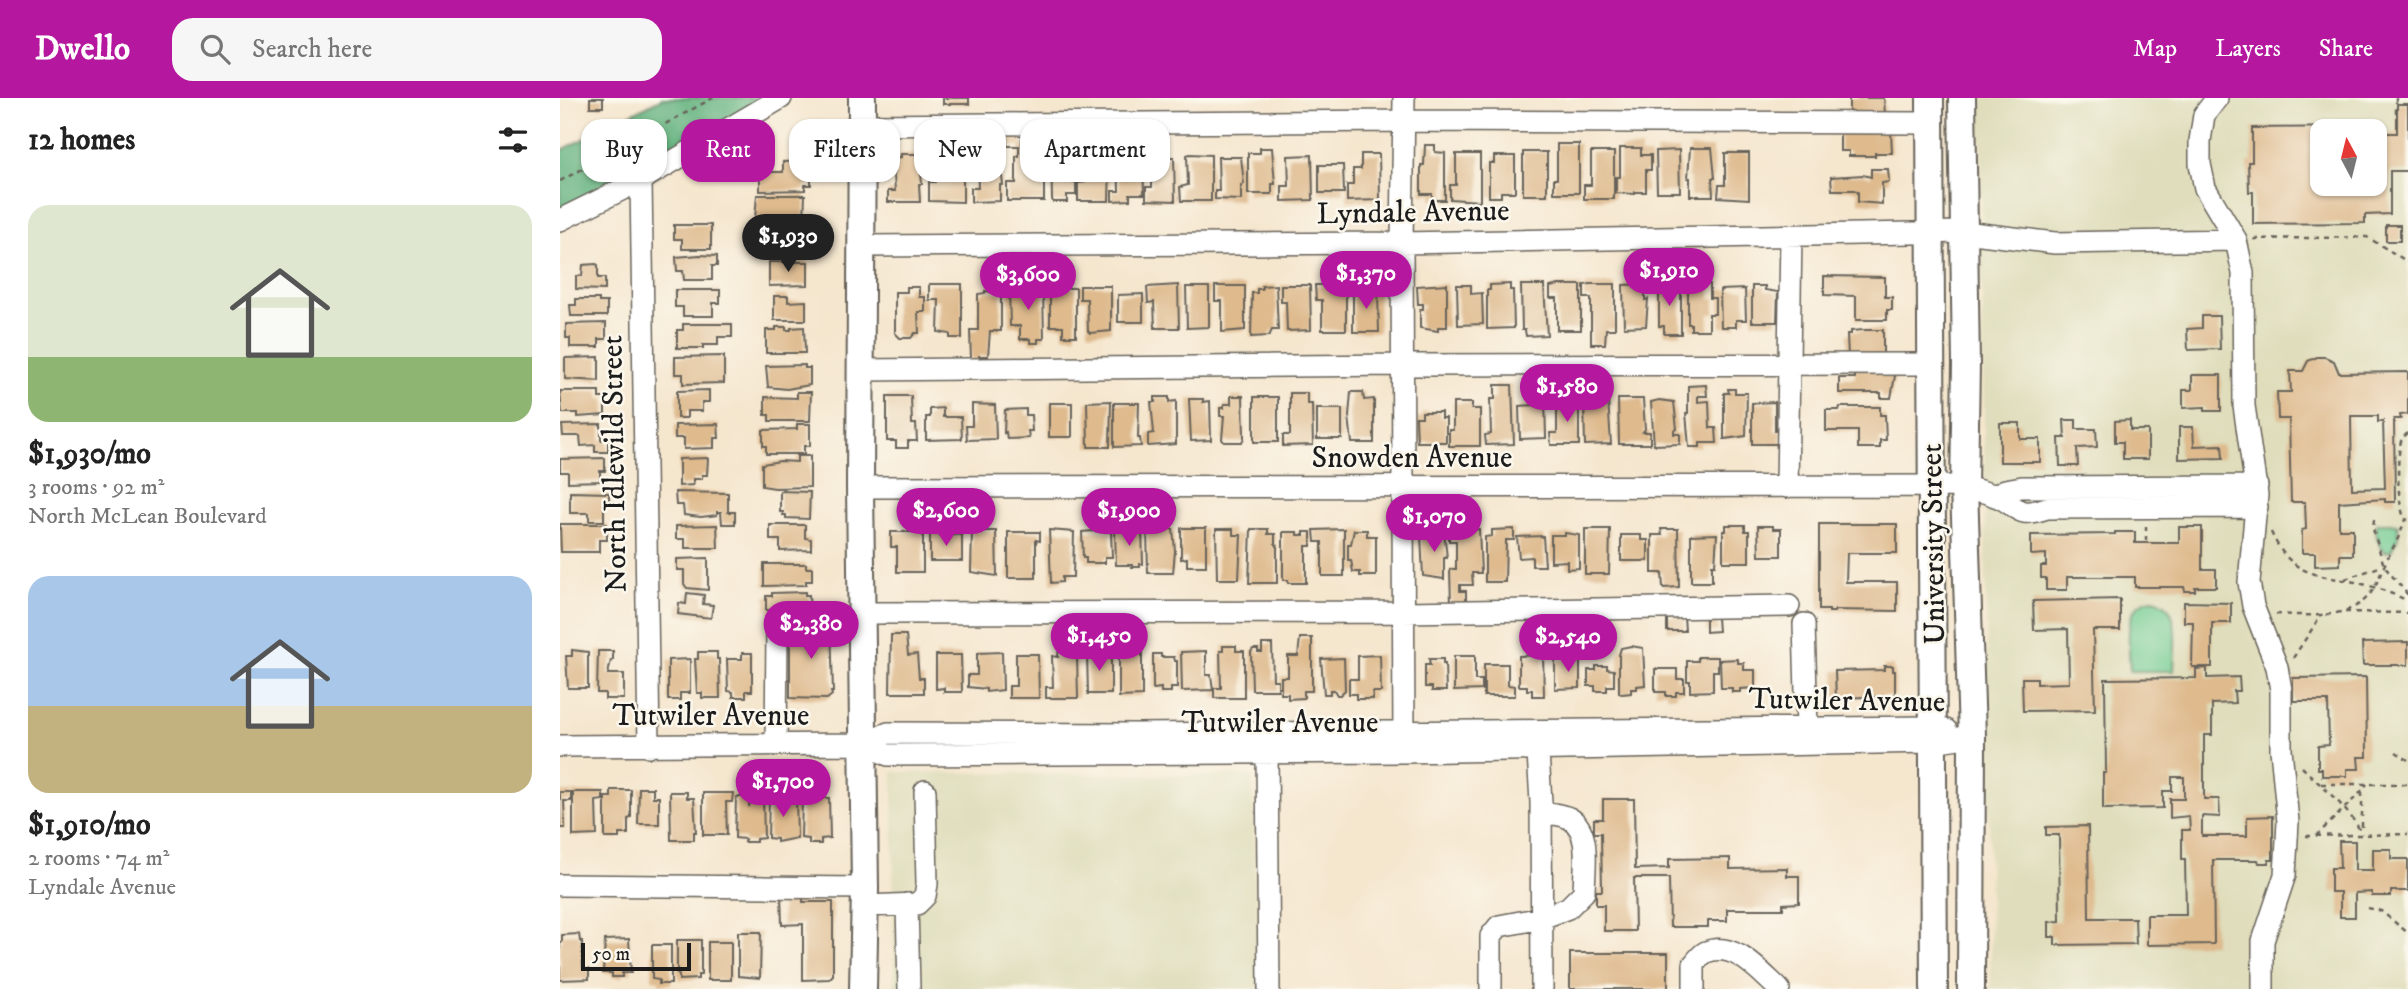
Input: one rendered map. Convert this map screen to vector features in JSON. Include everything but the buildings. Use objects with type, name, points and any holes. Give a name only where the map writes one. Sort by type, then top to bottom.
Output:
[{"type":"main road","points":[[862,98],[863,119]]},
{"type":"main road","name":"University Street","points":[[1962,98],[1966,364],[1964,486],[1972,736],[1971,989]]},
{"type":"main road","name":"University Street","points":[[1930,110],[1934,989]]},
{"type":"main road","points":[[863,182],[860,487],[865,897],[863,989]]},
{"type":"street","points":[[667,165],[781,98]]},
{"type":"street","points":[[1404,98],[1404,742]]},
{"type":"street","points":[[2217,98],[2204,115],[2200,164],[2205,188],[2241,240],[2244,406],[2257,496],[2249,582],[2253,606],[2277,667],[2281,690],[2281,749],[2288,822],[2285,875],[2263,941],[2263,989]]},
{"type":"street","points":[[900,125],[1404,121],[1930,110]]},
{"type":"street","points":[[560,220],[637,182]]},
{"type":"street","name":"North Idlewild Street","points":[[641,182],[649,747]]},
{"type":"street","name":"Lyndale Avenue","points":[[863,246],[1402,243],[1964,232],[2054,243],[2241,240]]},
{"type":"street","points":[[1787,487],[1791,235]]},
{"type":"street","points":[[861,370],[1932,364]]},
{"type":"street","name":"Snowden Avenue","points":[[860,487],[1964,486],[1995,496],[2005,490],[2022,487],[2257,496]]},
{"type":"street","points":[[861,613],[1404,612],[1789,606]]},
{"type":"street","points":[[1804,624],[1807,729]]},
{"type":"street","points":[[776,745],[777,631]]},
{"type":"street","name":"Tutwiler Avenue","points":[[1665,738],[1807,729],[1972,736]]},
{"type":"street","name":"Tutwiler Avenue","points":[[560,746],[863,744],[888,755],[1137,743],[1932,735]]},
{"type":"street","points":[[1537,740],[1541,812],[1542,989]]},
{"type":"street","name":"Tutwiler Avenue","points":[[1137,743],[1267,752],[1404,742]]},
{"type":"street","points":[[1267,752],[1269,989]]},
{"type":"street","points":[[560,885],[865,897],[917,904],[925,896],[926,884],[925,791]]},
{"type":"street","points":[[1491,989],[1491,936],[1499,926],[1542,918],[1568,908],[1584,892],[1584,845],[1580,826],[1568,817],[1541,812]]},
{"type":"street","points":[[907,904],[909,989]]},
{"type":"street","points":[[1694,989],[1694,964],[1704,953],[1719,950],[1744,957],[1779,989]]},
{"type":"path","points":[[560,181],[713,98]]},
{"type":"path","points":[[2396,98],[2396,117]]},
{"type":"path","points":[[2241,240],[2367,237],[2408,262]]},
{"type":"path","points":[[2342,612],[2362,602],[2375,587],[2407,519],[2400,507],[2400,444],[2408,433]]},
{"type":"path","points":[[2374,520],[2373,529],[2384,566],[2408,595]]},
{"type":"path","points":[[2146,523],[2146,543]]},
{"type":"path","points":[[2271,531],[2283,554],[2294,565],[2314,575],[2375,587],[2408,601]]},
{"type":"path","points":[[2342,580],[2384,566]]},
{"type":"path","points":[[2266,613],[2408,613]]},
{"type":"path","points":[[2292,660],[2322,614]]},
{"type":"path","points":[[2396,752],[2408,760]]},
{"type":"path","points":[[2298,764],[2343,808],[2362,835]]},
{"type":"path","points":[[2321,784],[2408,785]]},
{"type":"path","points":[[2316,836],[2367,784]]},
{"type":"path","points":[[2362,791],[2362,835]]},
{"type":"path","points":[[2296,836],[2408,834]]},
{"type":"path","points":[[2368,908],[2381,911],[2408,933]]},
{"type":"shaded area","points":[[1980,98],[2408,98],[2408,989],[1991,989]]},
{"type":"shaded area","points":[[893,772],[1252,776],[1260,989],[894,989]]},
{"type":"green space","points":[[662,98],[775,98],[734,119],[681,119],[681,147],[667,154],[667,119],[622,119]]},
{"type":"green space","points":[[581,140],[581,182],[612,182],[560,209],[560,151]]},
{"type":"green space","points":[[2377,523],[2398,525],[2398,537],[2391,551],[2385,552],[2377,538],[2376,526]]},
{"type":"green space","points":[[2153,599],[2163,603],[2173,618],[2174,671],[2130,671],[2131,617],[2143,602]]}]
